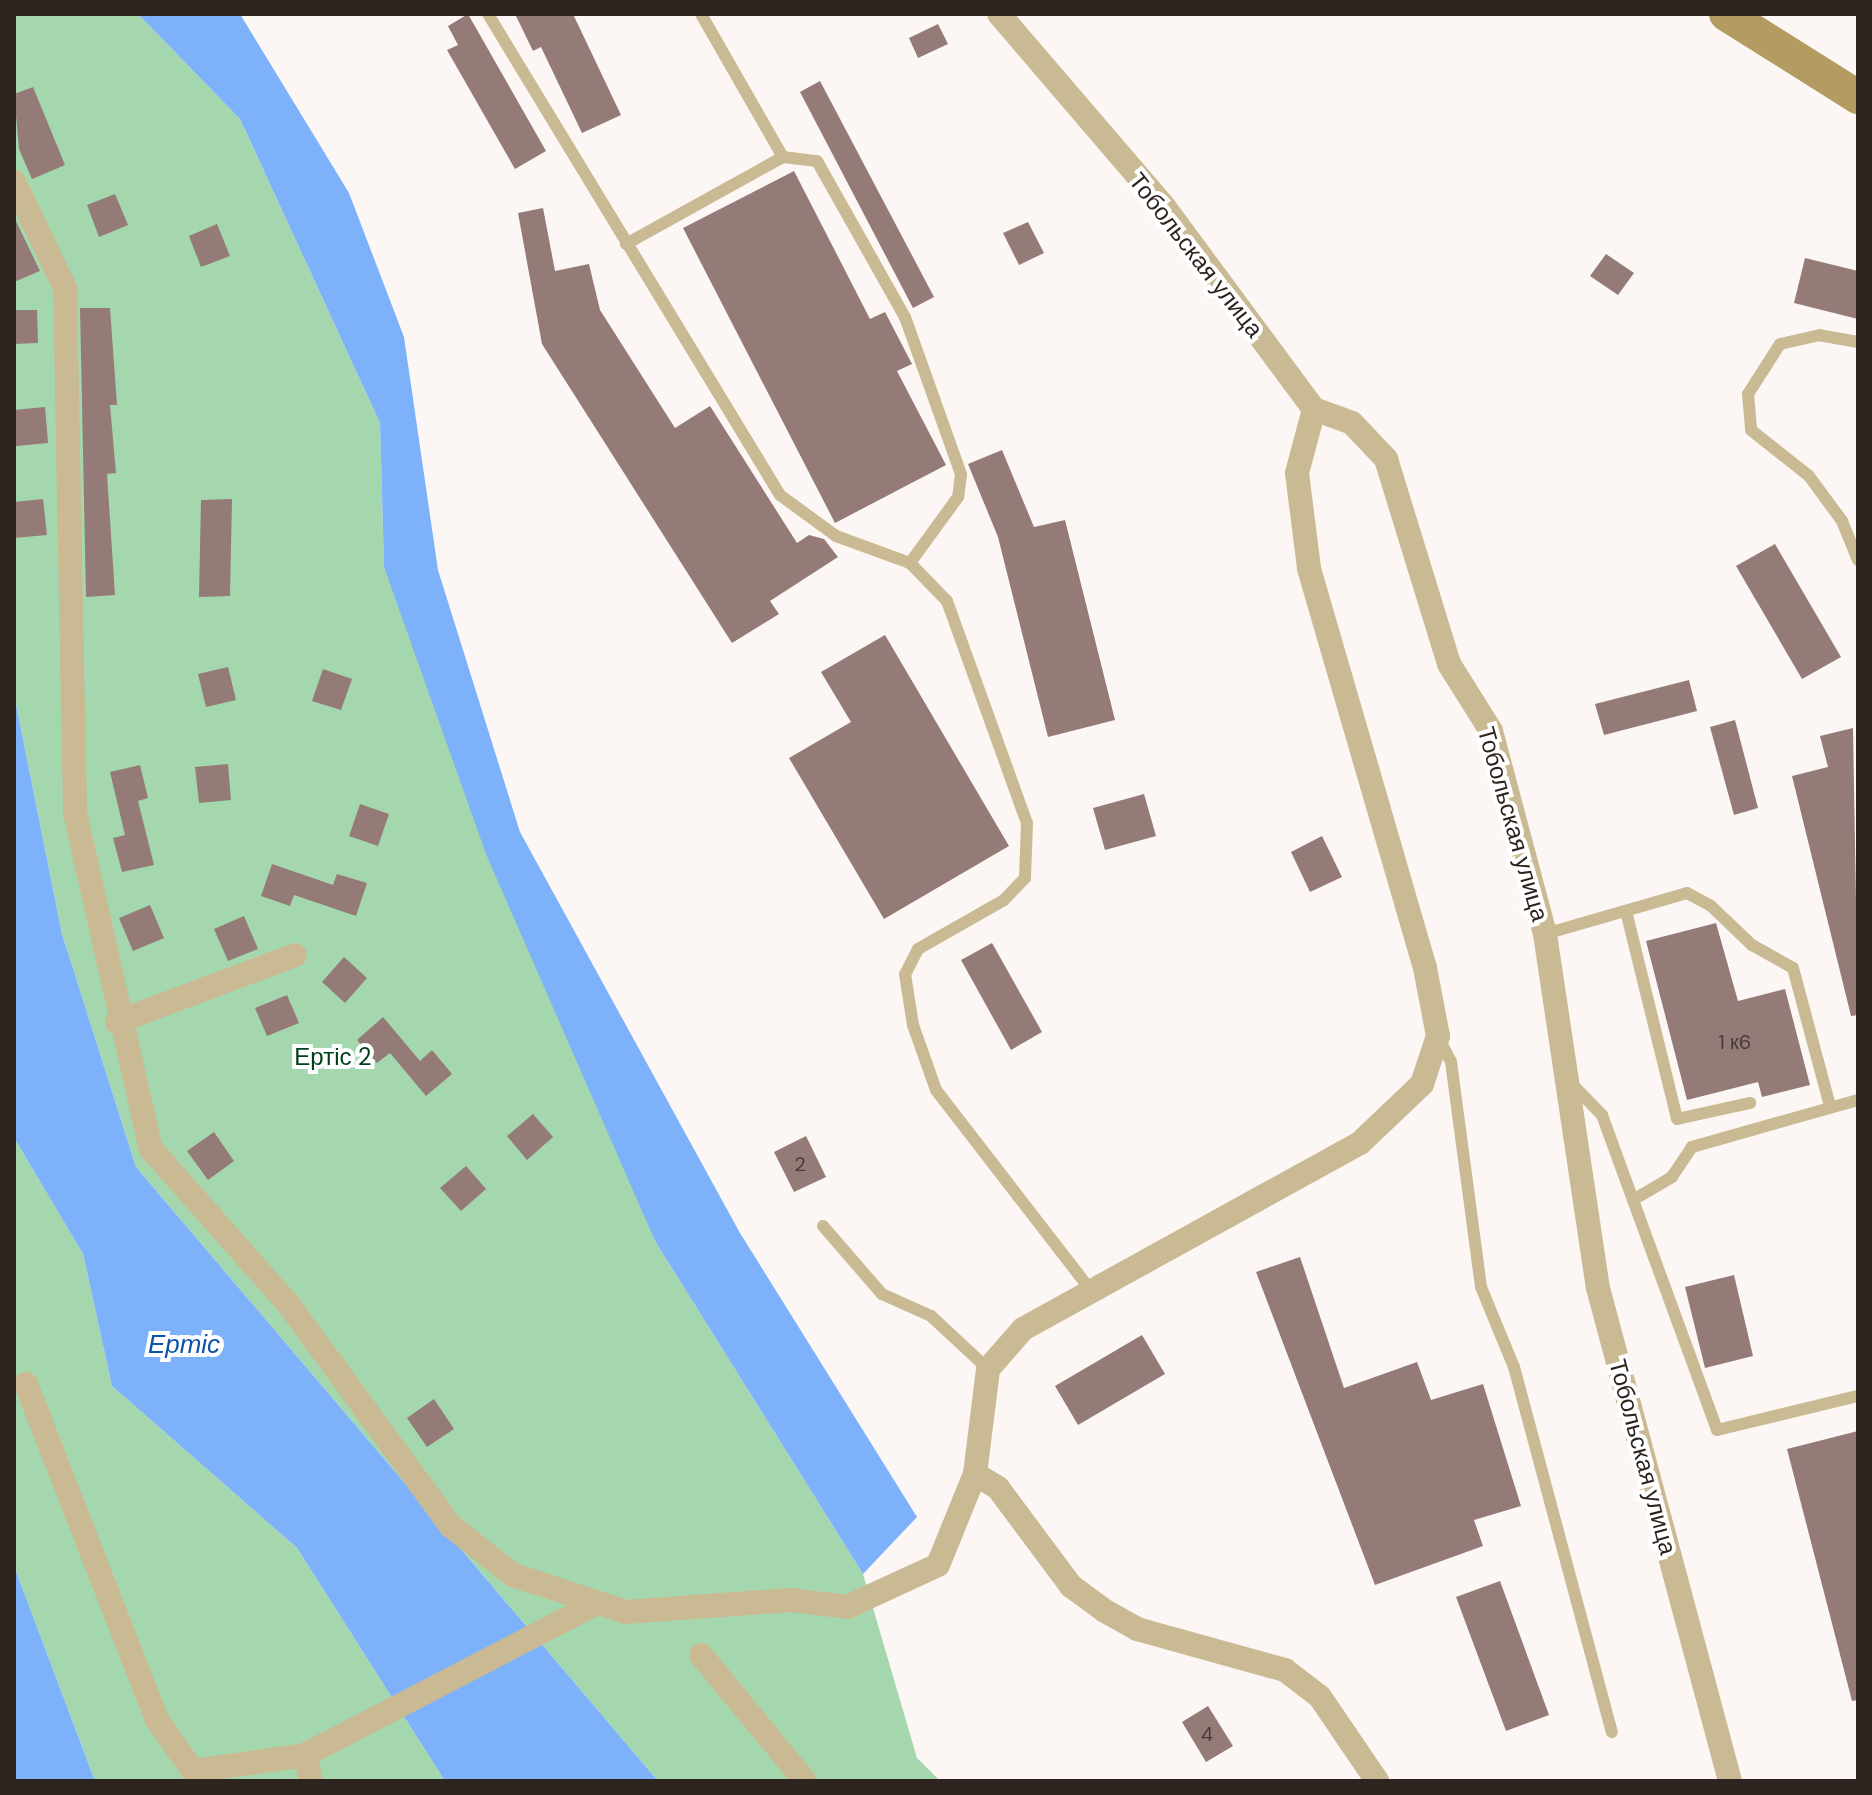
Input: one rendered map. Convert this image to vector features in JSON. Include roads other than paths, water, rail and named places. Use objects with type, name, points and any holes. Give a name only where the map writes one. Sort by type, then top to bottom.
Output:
[{"type":"main road","points":[[1726,14],[1858,97]]},
{"type":"street","name":"Тобольская улица","points":[[999,14],[1165,208],[1314,409],[1352,423],[1386,459],[1449,664],[1491,731],[1545,934],[1598,1288],[1730,1781]]},
{"type":"street","points":[[14,182],[65,288],[75,813],[117,1022],[151,1149],[289,1305],[451,1526],[513,1575],[593,1605],[626,1612],[791,1600],[847,1607],[938,1565],[975,1474],[988,1369],[1023,1329],[1090,1289],[1360,1143],[1422,1084],[1438,1036],[1425,968],[1309,568],[1297,473],[1314,409]]},
{"type":"street","points":[[117,1022],[295,955]]},
{"type":"street","points":[[26,1384],[157,1720],[194,1776],[305,1755],[391,1712],[539,1630],[593,1605]]},
{"type":"street","points":[[975,1474],[998,1488],[1071,1586],[1105,1611],[1137,1629],[1285,1670],[1320,1697],[1377,1781]]},
{"type":"street","points":[[701,1655],[805,1781]]},
{"type":"street","points":[[305,1755],[311,1781]]},
{"type":"lane","points":[[488,14],[780,495],[836,536],[910,563],[947,601],[1027,823],[1025,878],[1004,900],[918,949],[905,974],[913,1025],[936,1090],[1090,1289]]},
{"type":"lane","points":[[701,14],[783,157]]},
{"type":"lane","points":[[626,244],[783,157],[817,161],[858,224],[905,317],[961,474],[958,497],[910,563]]},
{"type":"lane","points":[[1858,342],[1820,335],[1780,344],[1748,394],[1751,430],[1809,476],[1842,521],[1858,560]]},
{"type":"lane","points":[[1545,934],[1687,893],[1793,968],[1830,1106]]},
{"type":"lane","points":[[1626,911],[1677,1119],[1750,1103]]},
{"type":"lane","points":[[1438,1036],[1451,1062],[1481,1287],[1518,1382],[1612,1732]]},
{"type":"lane","points":[[1565,1077],[1602,1115],[1717,1430],[1858,1396]]},
{"type":"lane","points":[[1633,1200],[1672,1177],[1692,1147],[1858,1100]]},
{"type":"lane","points":[[823,1226],[882,1294],[931,1316],[988,1369]]},
{"type":"water","points":[[138,14],[240,14],[349,193],[404,337],[438,570],[520,832],[740,1233],[917,1517],[863,1574],[655,1241],[486,854],[384,567],[380,423],[240,119]]},
{"type":"water","name":"Ертіс","points":[[14,694],[62,934],[136,1167],[658,1781],[445,1781],[297,1548],[112,1386],[83,1254],[16,1141]]},
{"type":"water","points":[[14,1566],[95,1781],[14,1781]]},
{"type":"park label","name":"Ертіс 2","points":[[333,1057]]}]
